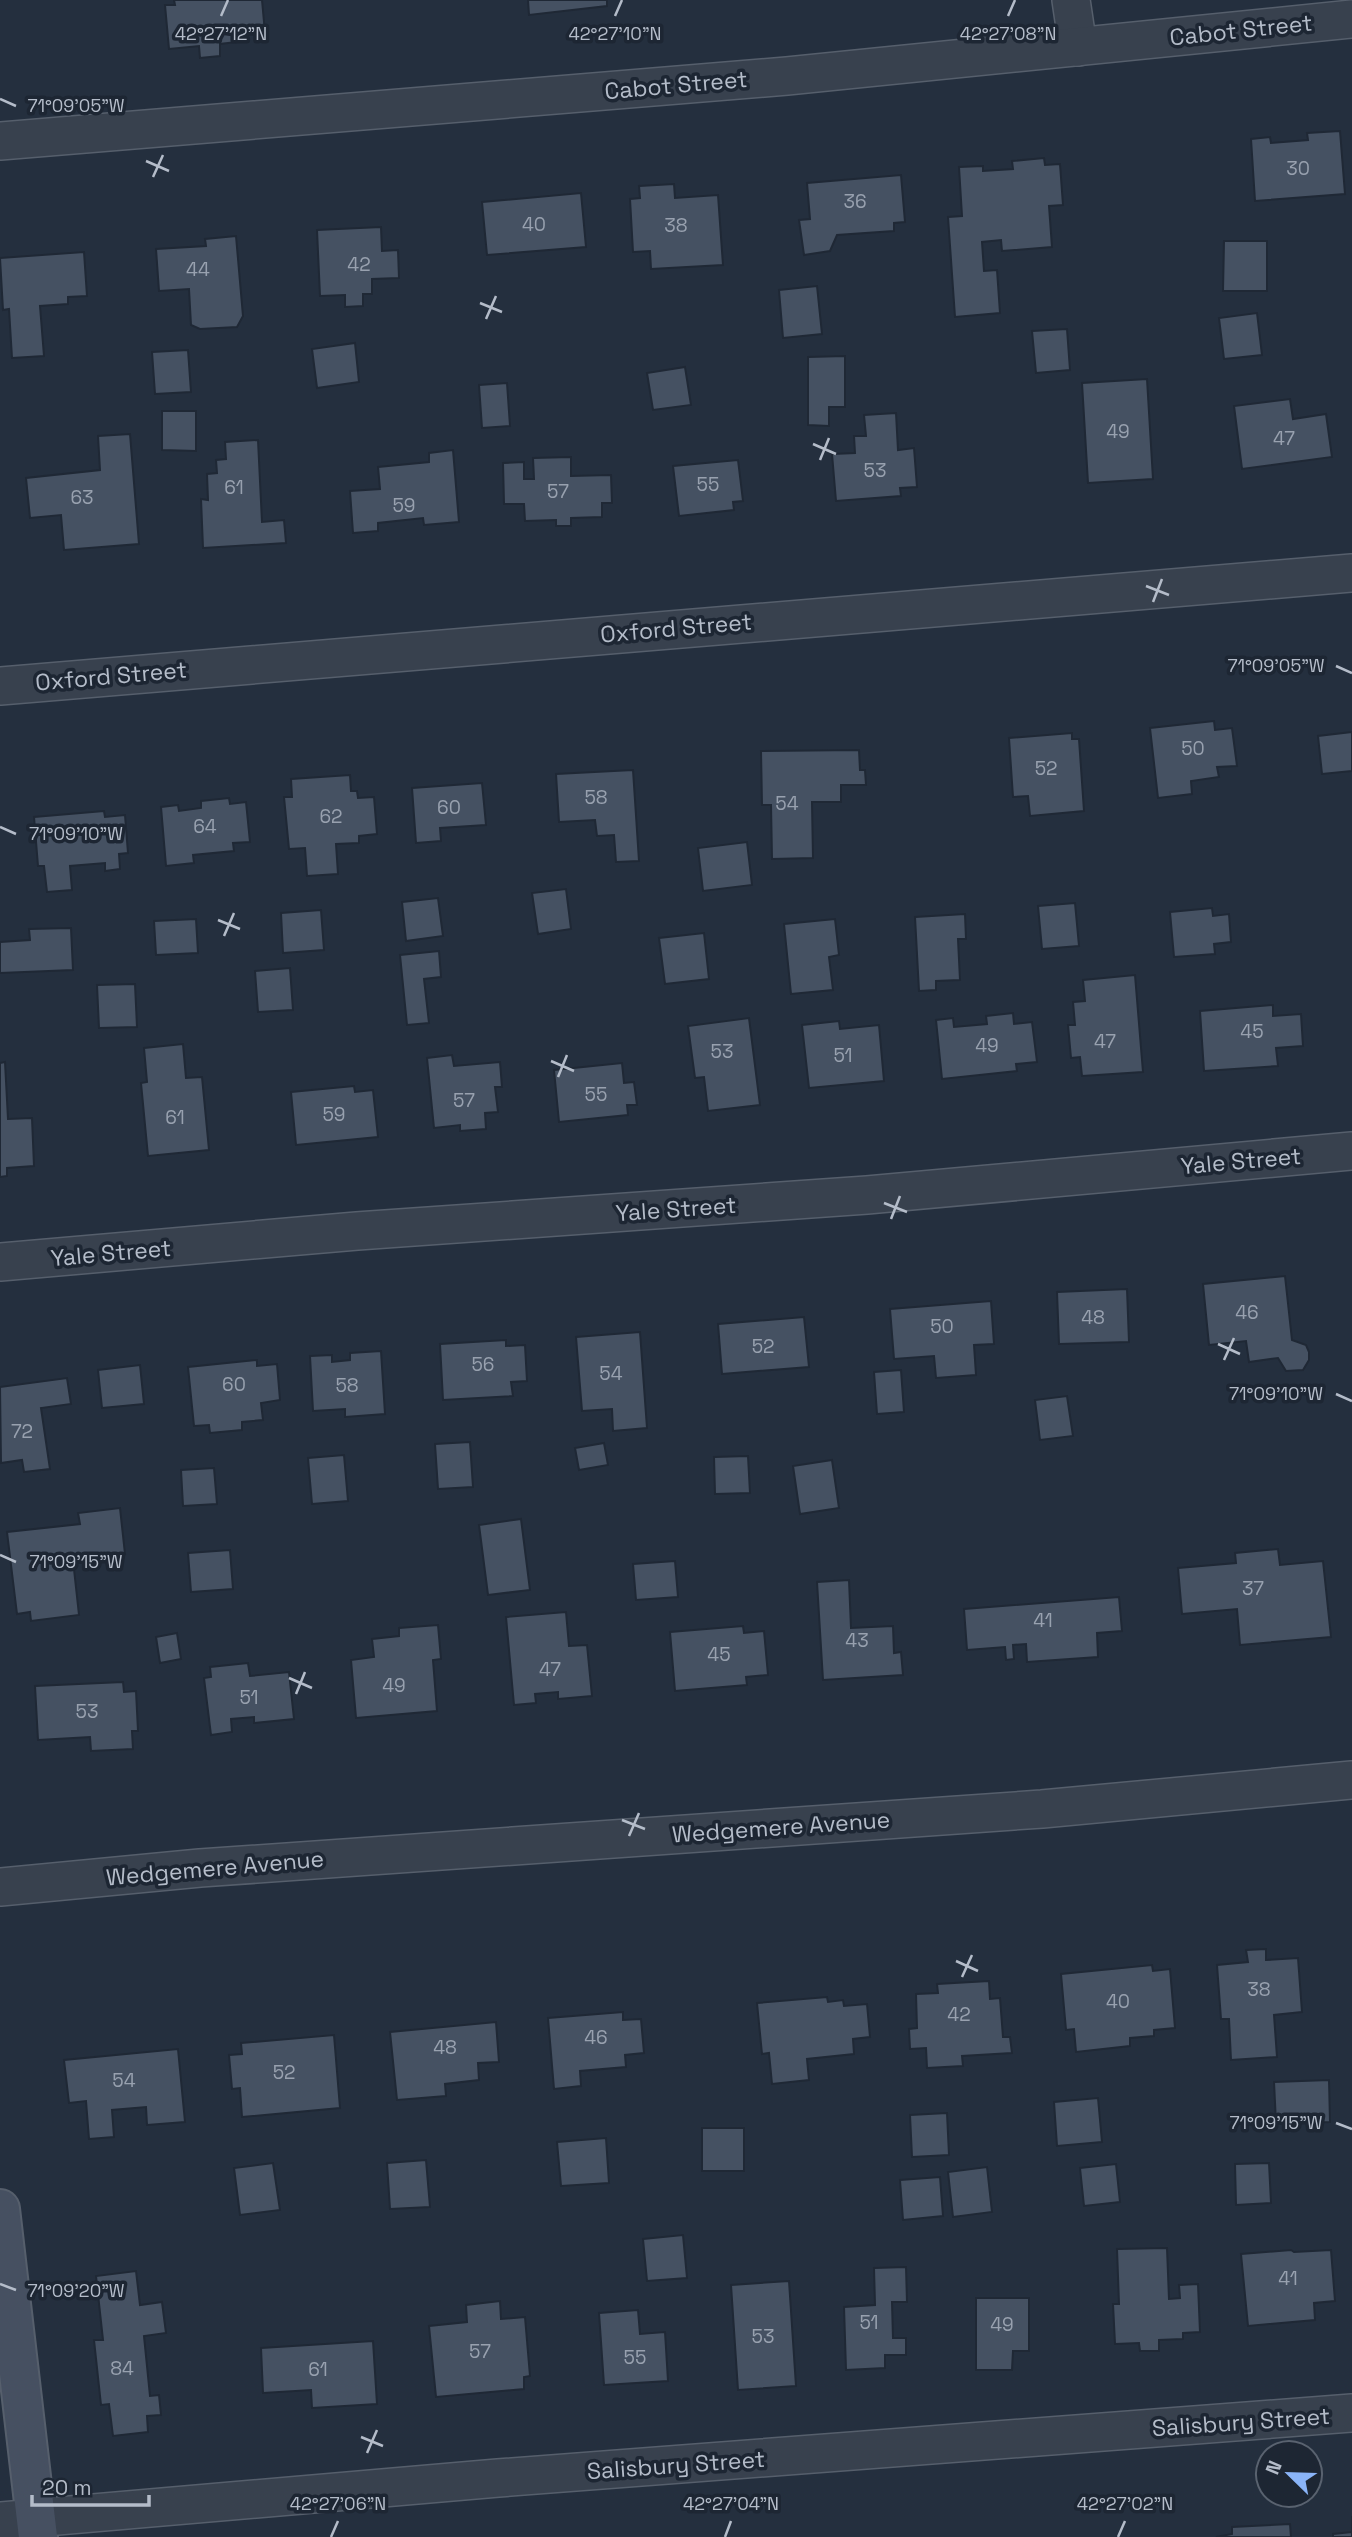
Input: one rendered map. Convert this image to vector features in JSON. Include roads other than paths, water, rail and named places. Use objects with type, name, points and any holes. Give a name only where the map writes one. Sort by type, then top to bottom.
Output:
[{"type":"street","points":[[1071,0],[1078,47]]},
{"type":"street","name":"Cabot Street","points":[[0,141],[787,76],[1352,19]]},
{"type":"street","name":"Oxford Street","points":[[0,686],[1352,573]]},
{"type":"street","name":"Yale Street","points":[[0,1262],[357,1231],[867,1195],[1352,1151]]},
{"type":"street","name":"Wedgemere Avenue","points":[[0,1887],[200,1868],[1042,1809],[1352,1780]]},
{"type":"street","points":[[0,2209],[24,2525]]},
{"type":"street","name":"Salisbury Street","points":[[24,2525],[485,2479],[1352,2413]]}]
